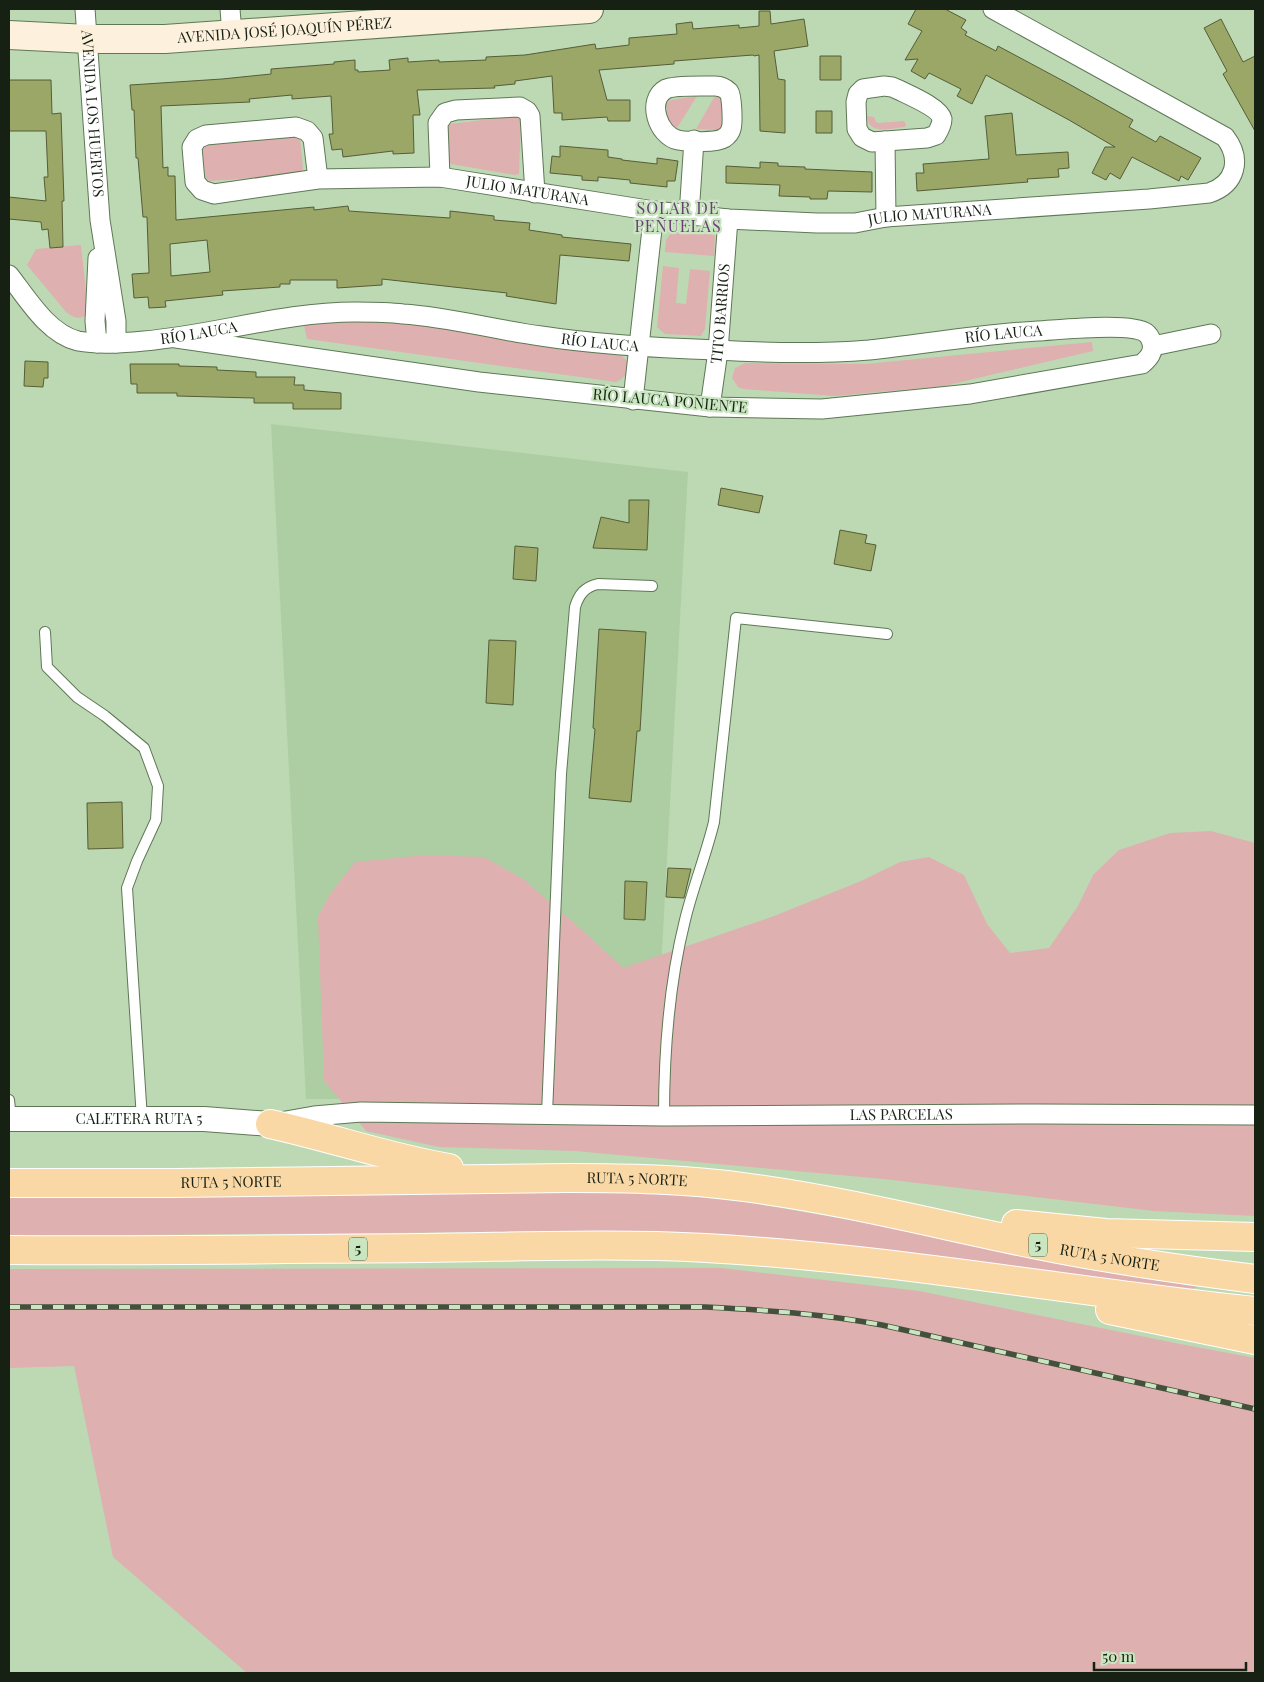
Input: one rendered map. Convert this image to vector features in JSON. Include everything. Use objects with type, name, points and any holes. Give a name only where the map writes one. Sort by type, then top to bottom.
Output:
[{"type":"highway","points":[[270,1124],[310,1133],[414,1162],[476,1173],[533,1179]]},
{"type":"highway","name":"RUTA 5 NORTE","points":[[9,1182],[186,1183],[602,1178],[705,1183],[824,1199],[1043,1246],[1140,1263],[1255,1279]]},
{"type":"highway","points":[[824,1199],[1028,1226],[1106,1233],[1255,1238]]},
{"type":"highway","name":"5","points":[[9,1250],[634,1246],[775,1253],[906,1266],[1099,1293],[1255,1311]]},
{"type":"highway","points":[[906,1266],[1255,1340]]},
{"type":"main road","name":"AVENIDA JOSÉ JOAQUÍN PÉREZ","points":[[9,34],[88,39],[164,39],[231,21],[589,9]]},
{"type":"street","name":"AVENIDA LOS HUERTOS","points":[[85,9],[100,220],[116,321],[116,343]]},
{"type":"street","name":"JULIO MATURANA","points":[[318,179],[313,138],[302,128],[206,134],[197,139],[192,147],[195,182],[198,187],[214,194],[318,179],[440,177],[654,211],[728,219],[816,223],[855,223],[886,217],[1139,200],[1208,193],[1223,186],[1233,172],[1235,163],[1231,145],[1225,137],[993,9]]},
{"type":"street","points":[[440,177],[438,123],[445,113],[456,110],[520,107],[527,111],[530,116],[536,193]]},
{"type":"street","points":[[689,215],[694,140]]},
{"type":"street","points":[[885,141],[886,217]]},
{"type":"street","points":[[633,400],[654,211]]},
{"type":"street","name":"TITO BARRIOS","points":[[710,407],[718,351],[728,219]]},
{"type":"street","name":"AVENIDA LOS HUERTOS","points":[[97,343],[95,322],[100,220]]},
{"type":"street","name":"RÍO LAUCA","points":[[9,276],[51,327],[63,336],[97,343],[176,338],[305,314],[355,312],[403,314],[542,336],[638,346],[718,351],[801,352],[866,350],[1007,333],[1102,328],[1136,329],[1145,332],[1151,339],[1153,346]]},
{"type":"street","points":[[1153,346],[1211,334]]},
{"type":"street","name":"RÍO LAUCA PONIENTE","points":[[176,338],[479,382],[633,400],[710,407],[822,409],[970,394],[1142,364],[1150,357],[1153,346]]},
{"type":"street","name":"LAS PARCELAS","points":[[270,1124],[314,1116],[361,1112],[664,1116],[1255,1115]]},
{"type":"street","name":"CALETERA RUTA 5","points":[[10,1113],[142,1119],[204,1119],[270,1124]]},
{"type":"lane","points":[[548,1114],[561,774],[576,607],[584,590],[590,586],[598,584],[652,586]]},
{"type":"lane","points":[[664,1116],[666,1052],[670,1007],[684,921],[714,822],[736,618],[887,634]]},
{"type":"lane","points":[[45,632],[47,667],[77,697],[105,716],[144,748],[158,786],[156,820],[127,888],[142,1119]]},
{"type":"shaded area","points":[[716,94],[720,97],[723,104],[723,128],[718,130],[696,129]]},
{"type":"shaded area","points":[[697,96],[677,128],[666,122],[667,103],[671,100]]},
{"type":"shaded area","points":[[515,116],[521,120],[519,174],[515,175],[451,164],[449,161],[448,128],[450,124]]},
{"type":"shaded area","points":[[867,116],[874,117],[878,123],[904,121],[906,125],[905,127],[893,129],[876,129],[869,122]]},
{"type":"shaded area","points":[[295,135],[300,138],[303,169],[296,175],[210,181],[205,177],[203,149],[206,146],[214,143]]},
{"type":"shaded area","points":[[672,232],[708,232],[715,236],[714,256],[665,252],[666,240]]},
{"type":"shaded area","points":[[81,245],[88,310],[85,316],[77,318],[66,312],[27,265],[36,249]]},
{"type":"shaded area","points":[[663,266],[679,268],[676,303],[686,304],[690,269],[710,271],[705,329],[701,336],[665,334],[657,327]]},
{"type":"shaded area","points":[[347,318],[436,324],[615,353],[625,359],[628,371],[622,379],[616,382],[307,339],[303,321]]},
{"type":"shaded area","points":[[1092,342],[1093,351],[944,386],[835,396],[743,389],[738,387],[732,378],[735,368],[745,363],[865,364]]},
{"type":"shaded area","points":[[271,424],[688,472],[654,1099],[306,1099]]},
{"type":"shaded area","points":[[1211,831],[1255,843],[1255,1216],[1154,1211],[884,1179],[575,1151],[439,1147],[366,1131],[324,1081],[318,917],[330,894],[355,862],[425,855],[484,857],[523,879],[623,968],[774,916],[861,881],[900,862],[929,857],[964,875],[987,924],[1010,953],[1049,948],[1078,906],[1093,875],[1119,850],[1170,833]]},
{"type":"shaded area","points":[[580,1192],[680,1195],[746,1202],[873,1224],[1060,1264],[1198,1287],[1186,1291],[808,1242],[689,1233],[504,1232],[9,1236],[9,1196],[307,1196]]},
{"type":"shaded area","points":[[721,1268],[919,1291],[1255,1358],[1255,1673],[247,1673],[113,1557],[74,1366],[9,1368],[9,1269]]},
{"type":"building","points":[[916,9],[945,9],[966,20],[961,28],[967,32],[965,35],[996,51],[998,46],[1069,84],[1133,120],[1129,127],[1156,142],[1160,136],[1201,158],[1188,180],[1181,176],[1179,181],[1132,157],[1120,179],[1110,173],[1106,180],[1092,173],[1105,147],[1115,147],[1069,120],[986,75],[972,104],[957,96],[961,89],[929,73],[925,79],[911,71],[918,59],[905,60],[922,31],[908,24]]},
{"type":"building","points":[[759,11],[770,11],[771,24],[804,19],[808,46],[774,51],[778,79],[785,80],[785,133],[760,131],[759,55],[674,61],[674,64],[599,70],[607,100],[630,100],[630,121],[608,121],[607,117],[562,120],[562,113],[554,113],[552,76],[515,81],[515,84],[494,86],[495,88],[417,90],[420,115],[413,115],[414,153],[393,154],[393,151],[343,157],[342,149],[332,150],[329,134],[333,134],[331,96],[292,99],[292,95],[249,99],[250,102],[161,106],[163,168],[168,167],[168,176],[175,176],[176,220],[314,207],[314,210],[348,206],[349,211],[450,218],[450,211],[494,216],[494,220],[530,223],[529,230],[562,235],[562,237],[631,244],[629,261],[560,255],[556,304],[506,296],[507,293],[382,279],[382,285],[337,288],[337,280],[290,280],[290,284],[280,284],[280,287],[222,291],[223,295],[165,301],[166,307],[149,308],[148,297],[134,298],[132,274],[149,273],[147,217],[143,217],[138,158],[136,158],[134,110],[132,110],[130,85],[271,74],[271,69],[334,64],[334,62],[355,60],[355,70],[358,70],[358,72],[390,70],[389,60],[408,58],[408,62],[486,60],[486,57],[525,55],[595,44],[596,49],[629,45],[629,38],[677,34],[676,24],[692,22],[693,29],[739,25],[739,28],[759,26]],"holes":[[[207,240],[210,272],[171,276],[170,244]]]},
{"type":"building","points":[[1221,19],[1243,62],[1255,56],[1255,131],[1223,74],[1227,71],[1204,28]]},
{"type":"building","points":[[820,56],[841,56],[841,80],[820,80]]},
{"type":"building","points":[[9,80],[51,80],[52,114],[61,113],[64,201],[62,201],[63,247],[50,248],[48,229],[42,230],[41,222],[9,219],[9,197],[46,201],[44,177],[48,177],[46,131],[9,131]]},
{"type":"building","points":[[816,111],[832,111],[832,133],[816,133]]},
{"type":"building","points":[[1012,113],[1016,155],[1068,152],[1069,168],[1058,169],[1059,177],[1027,179],[1028,182],[917,191],[916,173],[924,173],[923,164],[989,159],[985,116]]},
{"type":"building","points":[[560,146],[608,150],[608,157],[622,160],[657,164],[657,158],[678,161],[675,181],[667,181],[667,187],[630,183],[630,180],[598,177],[598,181],[582,180],[582,176],[550,173],[552,156],[560,157]]},
{"type":"building","points":[[760,162],[778,163],[778,166],[805,167],[805,169],[872,172],[872,192],[828,191],[827,199],[810,199],[810,197],[779,196],[780,185],[726,183],[726,166],[760,168]]},
{"type":"building","points":[[25,361],[48,362],[48,378],[44,378],[43,387],[24,386]]},
{"type":"building","points":[[130,364],[179,364],[179,366],[217,367],[217,370],[256,372],[256,377],[295,377],[294,385],[304,385],[304,390],[341,393],[341,409],[293,409],[293,403],[254,403],[254,398],[177,396],[177,393],[137,393],[137,384],[131,384]]},
{"type":"building","points":[[721,488],[763,496],[759,513],[718,505]]},
{"type":"building","points":[[629,500],[649,500],[647,550],[593,548],[601,517],[629,523]]},
{"type":"building","points":[[840,530],[867,535],[865,543],[876,545],[871,571],[834,564]]},
{"type":"building","points":[[515,546],[538,548],[536,581],[513,579]]},
{"type":"building","points":[[599,629],[646,632],[640,731],[637,731],[631,802],[589,798],[595,729],[593,728]]},
{"type":"building","points":[[489,640],[516,641],[513,705],[486,703]]},
{"type":"building","points":[[122,802],[123,848],[88,849],[87,803]]},
{"type":"building","points":[[668,868],[691,869],[684,898],[666,897]]},
{"type":"building","points":[[625,881],[647,882],[645,920],[624,919]]},
{"type":"railway","points":[[9,1307],[705,1307],[772,1311],[816,1315],[882,1325],[1255,1409]]},
{"type":"district","name":"SOLAR DE PEÑUELAS","points":[[678,217]]}]
